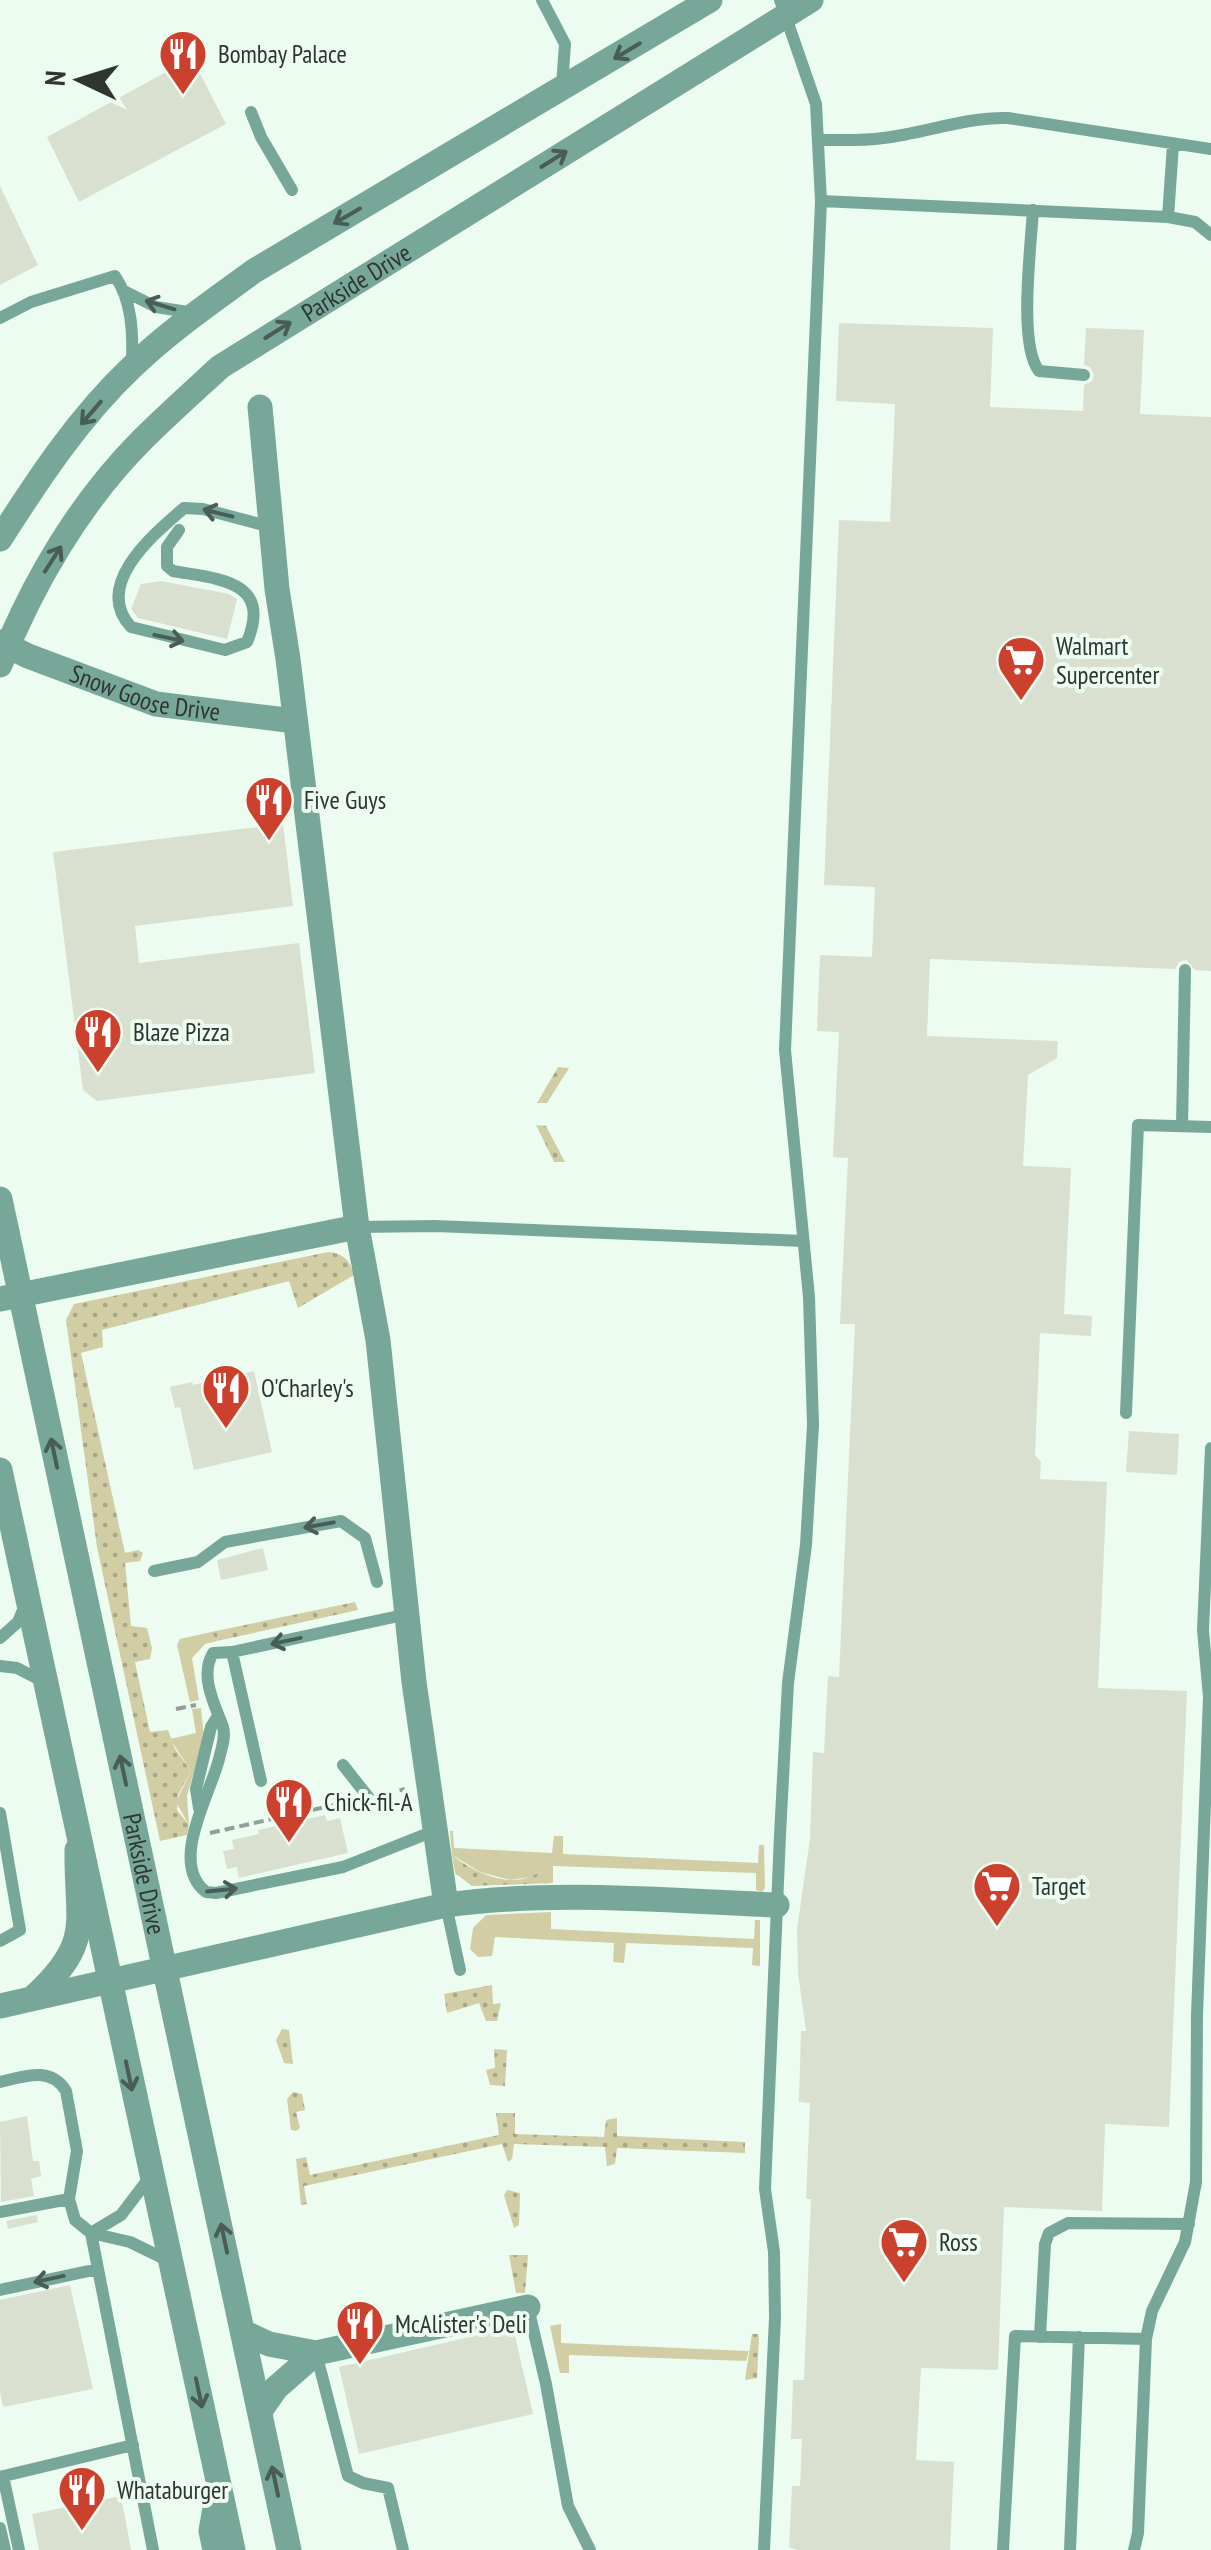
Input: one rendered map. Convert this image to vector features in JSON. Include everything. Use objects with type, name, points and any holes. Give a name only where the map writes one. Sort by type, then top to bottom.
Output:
[{"type":"street","points":[[0,539],[46,467],[132,366],[196,314],[254,271],[710,0]]},
{"type":"street","name":"Parkside Drive","points":[[3,651],[42,576],[89,503],[140,442],[220,367],[784,8],[811,0]]},
{"type":"street","points":[[260,408],[271,527],[357,1227],[378,1340],[428,1784],[446,1904]]},
{"type":"street","name":"Snow Goose Drive","points":[[3,651],[156,704],[295,721]]},
{"type":"street","name":"Parkside Drive","points":[[0,1199],[10,1296],[165,1968],[290,2550]]},
{"type":"street","points":[[10,1296],[357,1227]]},
{"type":"street","points":[[0,1470],[233,2550]]},
{"type":"street","points":[[33,1998],[60,1973],[74,1951],[80,1924],[76,1900],[78,1835]]},
{"type":"street","points":[[0,2006],[446,1904],[543,1897],[776,1905]]},
{"type":"street","points":[[245,2333],[264,2342],[316,2353],[528,2307]]},
{"type":"street","points":[[260,2411],[276,2388],[316,2353]]},
{"type":"street","points":[[215,2550],[210,2531],[219,2485]]},
{"type":"lane","points":[[542,0],[565,44],[562,90]]},
{"type":"lane","points":[[764,2550],[775,2318],[774,2252],[765,2189],[776,1905],[788,1684],[806,1545],[812,1457],[811,1334],[785,1033],[821,201],[820,140],[816,104],[784,8]]},
{"type":"lane","points":[[251,112],[292,190]]},
{"type":"lane","points":[[820,140],[883,138],[995,118],[1211,149]]},
{"type":"lane","points":[[1168,217],[1173,146]]},
{"type":"lane","points":[[821,201],[1168,217],[1196,222],[1211,234]]},
{"type":"lane","points":[[1033,210],[1030,358],[1044,373],[1084,375]]},
{"type":"lane","points":[[0,318],[31,302],[115,276],[126,292],[132,327],[132,366]]},
{"type":"lane","points":[[126,292],[156,306],[196,314]]},
{"type":"lane","points":[[178,530],[167,546],[168,566],[232,582],[250,596],[254,610],[247,642],[225,650],[131,627],[122,618],[118,594],[130,565],[147,540],[184,508],[203,509],[271,527]]},
{"type":"lane","points":[[1182,1126],[1184,970]]},
{"type":"lane","points":[[1126,1413],[1138,1125],[1211,1127]]},
{"type":"lane","points":[[357,1227],[434,1226],[803,1241]]},
{"type":"lane","points":[[1134,2550],[1138,2533],[1146,2339],[1152,2311],[1185,2242],[1196,2182],[1197,2014],[1209,1697],[1204,1630],[1211,1448]]},
{"type":"lane","points":[[154,1571],[198,1562],[225,1542],[341,1520],[364,1538],[376,1582]]},
{"type":"lane","points":[[0,1638],[18,1622],[27,1598]]},
{"type":"lane","points":[[408,1614],[213,1653],[206,1667],[216,1719],[196,1789],[199,1811],[190,1850],[196,1882],[206,1892],[216,1893],[344,1867],[434,1830]]},
{"type":"lane","points":[[232,1652],[261,1781]]},
{"type":"lane","points":[[0,1666],[17,1668],[45,1683]]},
{"type":"lane","points":[[343,1765],[369,1798]]},
{"type":"lane","points":[[0,1812],[20,1930],[0,1941]]},
{"type":"lane","points":[[446,1904],[460,1970]]},
{"type":"lane","points":[[0,2082],[42,2074],[62,2084],[77,2151],[68,2200],[75,2220],[92,2233],[130,2242],[171,2262]]},
{"type":"lane","points":[[92,2233],[121,2215],[151,2175]]},
{"type":"lane","points":[[0,2212],[68,2200]]},
{"type":"lane","points":[[1040,2337],[1045,2244],[1054,2228],[1068,2222],[1188,2224]]},
{"type":"lane","points":[[92,2233],[153,2550]]},
{"type":"lane","points":[[0,2290],[98,2269]]},
{"type":"lane","points":[[528,2307],[568,2506],[590,2550]]},
{"type":"lane","points":[[1004,2550],[1015,2336],[1146,2339]]},
{"type":"lane","points":[[1070,2550],[1079,2337]]},
{"type":"lane","points":[[316,2353],[348,2476],[363,2484],[388,2488],[403,2550]]},
{"type":"lane","points":[[18,2550],[2,2476],[133,2445]]},
{"type":"lane","points":[[0,2528],[5,2550]]},
{"type":"path","points":[[192,1837],[428,1784]]},
{"type":"shaded area","points":[[558,1067],[569,1068],[547,1103],[537,1103]]},
{"type":"shaded area","points":[[536,1125],[546,1126],[565,1162],[554,1162]]},
{"type":"shaded area","points":[[328,1252],[345,1258],[354,1275],[298,1308],[289,1281],[102,1330],[103,1347],[81,1353],[125,1553],[143,1553],[140,1561],[125,1563],[131,1626],[147,1628],[152,1648],[150,1659],[135,1662],[150,1732],[168,1730],[175,1749],[191,1771],[178,1795],[177,1810],[189,1825],[187,1835],[160,1841],[97,1547],[66,1320],[74,1304]]},
{"type":"shaded area","points":[[355,1602],[358,1610],[217,1641],[211,1632]]},
{"type":"shaded area","points":[[211,1632],[217,1641],[205,1644],[192,1658],[199,1700],[190,1702],[177,1645],[180,1639]]},
{"type":"shaded area","points":[[201,1708],[204,1736],[187,1796],[189,1825],[176,1802],[191,1771],[170,1739],[196,1733],[192,1709]]},
{"type":"shaded area","points":[[450,1831],[454,1848],[552,1853],[554,1836],[563,1836],[563,1854],[758,1863],[759,1845],[764,1845],[765,1888],[762,1892],[756,1890],[756,1873],[553,1866],[530,1877],[510,1880],[480,1872],[452,1855]]},
{"type":"shaded area","points":[[452,1855],[476,1870],[513,1880],[553,1866],[553,1883],[472,1886],[455,1873]]},
{"type":"shaded area","points":[[551,1912],[551,1929],[754,1939],[755,1920],[760,1920],[760,1966],[752,1965],[753,1948],[626,1943],[624,1963],[613,1962],[614,1943],[495,1937],[492,1956],[478,1957],[470,1949],[473,1928],[486,1915]]},
{"type":"shaded area","points":[[492,1985],[493,2004],[501,2003],[497,2021],[486,2021],[479,2003],[447,2013],[444,1994]]},
{"type":"shaded area","points":[[282,2029],[289,2030],[293,2064],[284,2063],[276,2040]]},
{"type":"shaded area","points":[[494,2049],[507,2050],[505,2086],[490,2085],[486,2070],[495,2068]]},
{"type":"shaded area","points":[[293,2092],[302,2094],[305,2110],[296,2112],[300,2128],[296,2131],[291,2130],[287,2099]]},
{"type":"shaded area","points":[[496,2113],[515,2113],[515,2134],[604,2137],[606,2120],[617,2118],[617,2136],[745,2142],[745,2153],[617,2148],[615,2164],[607,2166],[605,2147],[514,2144],[508,2162],[502,2144],[304,2186],[307,2204],[301,2205],[296,2159],[306,2157],[310,2175],[499,2135]]},
{"type":"shaded area","points":[[507,2190],[520,2193],[519,2225],[514,2228],[504,2195]]},
{"type":"shaded area","points":[[509,2255],[528,2255],[525,2293],[516,2293]]},
{"type":"shaded area","points":[[561,2324],[561,2343],[749,2351],[746,2361],[569,2355],[569,2373],[560,2373],[550,2326]]},
{"type":"shaded area","points":[[752,2334],[759,2338],[757,2378],[745,2380]]},
{"type":"building","points":[[192,58],[226,124],[79,202],[47,137]]},
{"type":"building","points":[[0,186],[38,265],[0,285]]},
{"type":"building","points":[[839,323],[993,328],[990,407],[1083,411],[1084,385],[1094,375],[1084,365],[1086,328],[1144,330],[1140,414],[1211,417],[1211,971],[1195,970],[1186,960],[1175,969],[930,959],[927,1036],[1058,1041],[1057,1058],[1028,1075],[1023,1166],[1071,1168],[1064,1314],[1092,1316],[1091,1336],[1040,1333],[1035,1455],[1041,1462],[1040,1479],[1107,1482],[1098,1688],[1187,1691],[1169,2127],[1105,2124],[1102,2211],[1004,2207],[998,2370],[921,2368],[916,2460],[954,2462],[950,2550],[789,2547],[792,2486],[800,2486],[802,2439],[791,2439],[793,2380],[804,2380],[811,2199],[806,2199],[810,2103],[799,2102],[801,2031],[806,2031],[797,1929],[810,1839],[813,1752],[824,1753],[828,1676],[839,1677],[855,1324],[840,1324],[848,1158],[833,1157],[839,1032],[817,1031],[820,955],[872,957],[875,887],[824,885],[839,520],[890,522],[895,404],[836,401]]},
{"type":"building","points":[[161,581],[229,594],[237,599],[227,639],[138,618],[131,609],[141,584]]},
{"type":"building","points":[[283,824],[293,906],[135,926],[139,963],[299,943],[315,1073],[97,1101],[83,1090],[53,852]]},
{"type":"building","name":"O'Charley's","points":[[254,1371],[272,1452],[194,1470],[180,1407],[175,1408],[170,1387]]},
{"type":"building","points":[[1129,1431],[1179,1434],[1177,1475],[1126,1472]]},
{"type":"building","points":[[263,1548],[268,1570],[221,1580],[217,1560]]},
{"type":"building","name":"Chick-fil-A","points":[[325,1815],[327,1821],[340,1818],[348,1853],[239,1878],[237,1867],[227,1869],[223,1851],[234,1849],[232,1840]]},
{"type":"building","points":[[27,2116],[33,2161],[39,2161],[41,2176],[31,2179],[34,2196],[1,2202],[0,2122]]},
{"type":"building","points":[[37,2215],[38,2222],[8,2229],[6,2221]]},
{"type":"building","points":[[70,2285],[93,2389],[3,2407],[0,2300]]},
{"type":"building","points":[[513,2327],[533,2414],[359,2454],[339,2367]]},
{"type":"building","name":"Whataburger","points":[[121,2496],[131,2550],[39,2550],[32,2514]]},
{"type":"place","name":"Bombay Palace","points":[[183,96]]},
{"type":"place","name":"Walmart Supercenter","points":[[1021,702]]},
{"type":"place","name":"Five Guys","points":[[269,842]]},
{"type":"place","name":"Blaze Pizza","points":[[98,1074]]},
{"type":"place","name":"O'Charley's","points":[[226,1430]]},
{"type":"place","name":"Chick-fil-A","points":[[289,1844]]},
{"type":"place","name":"Target","points":[[997,1928]]},
{"type":"place","name":"Ross","points":[[904,2284]]},
{"type":"place","name":"McAlister's Deli","points":[[360,2366]]},
{"type":"place","name":"Whataburger","points":[[82,2532]]}]
